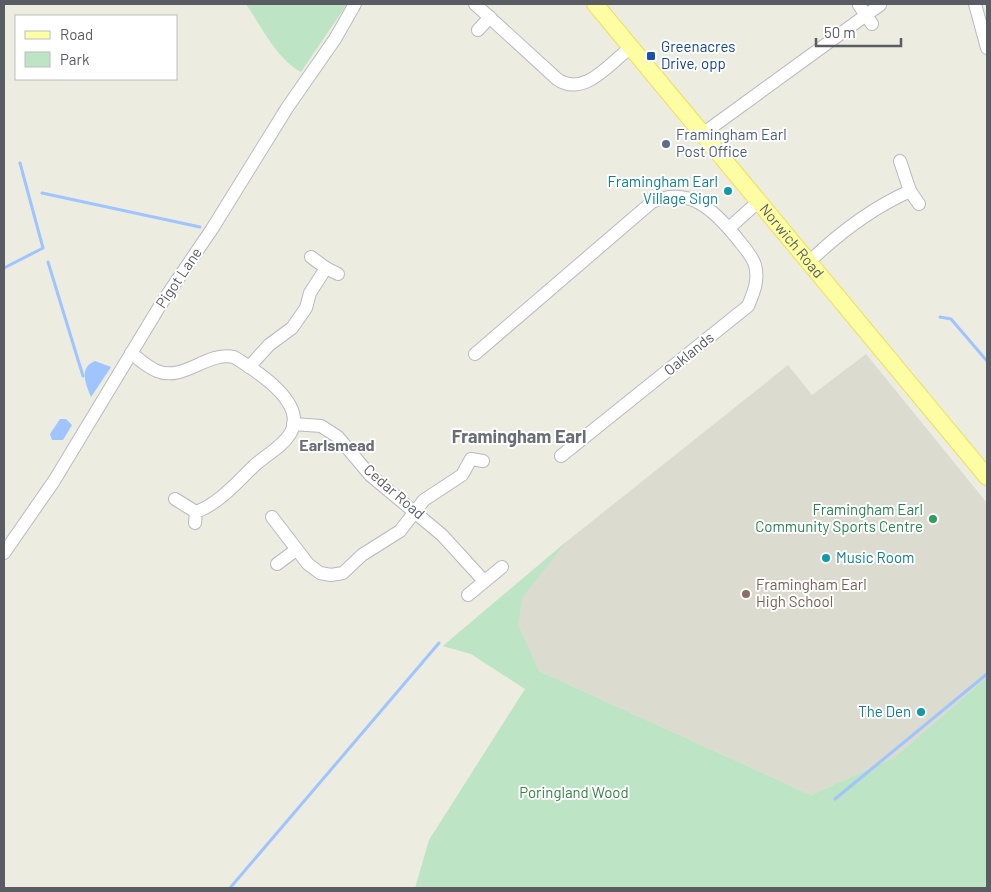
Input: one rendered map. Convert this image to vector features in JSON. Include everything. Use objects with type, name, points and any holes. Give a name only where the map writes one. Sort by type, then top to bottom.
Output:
[{"type":"main road","name":"Norwich Road","points":[[595,4],[987,477]]},
{"type":"street","name":"Pigot Lane","points":[[4,553],[54,481],[132,353],[287,108],[335,39],[355,4]]},
{"type":"street","points":[[475,4],[568,86],[585,83],[630,48]]},
{"type":"street","points":[[975,4],[987,48]]},
{"type":"street","points":[[701,134],[880,5]]},
{"type":"street","points":[[478,30],[490,17]]},
{"type":"street","points":[[900,161],[910,191],[919,204]]},
{"type":"street","points":[[809,262],[825,247],[873,210],[910,191]]},
{"type":"street","name":"Oaklands","points":[[475,354],[652,202],[666,196],[679,196],[696,200],[729,228],[755,264],[757,278],[755,290],[748,306],[561,456]]},
{"type":"street","points":[[729,228],[758,202]]},
{"type":"street","points":[[249,367],[269,345],[292,328],[306,308],[310,293],[332,271],[311,257]]},
{"type":"street","points":[[132,353],[150,368],[169,374],[181,372],[226,355],[234,356],[277,388],[287,400],[292,413],[293,424],[291,432],[284,442],[257,463],[229,491],[195,518],[174,499]]},
{"type":"street","name":"Cedar Road","points":[[293,424],[321,426],[338,437],[370,475],[417,512],[442,535],[484,581]]},
{"type":"street","points":[[272,517],[308,564],[320,573],[331,575],[343,573],[362,555],[400,532],[417,512],[424,500],[462,474],[473,458]]},
{"type":"street","points":[[278,564],[296,550]]},
{"type":"street","points":[[468,594],[502,567]]},
{"type":"shaded area","name":"Framingham Earl High School","points":[[866,354],[987,503],[987,677],[895,757],[811,795],[539,671],[443,646],[566,542],[788,365],[812,395]]},
{"type":"green space","points":[[246,4],[347,4],[301,72],[277,51]]},
{"type":"green space","name":"Poringland Wood","points":[[566,542],[522,598],[518,625],[539,671],[811,795],[895,757],[987,677],[987,888],[415,888],[429,840],[525,689],[471,654],[443,646]]},
{"type":"water","points":[[95,361],[111,367],[91,397],[85,372],[86,368]]},
{"type":"water","points":[[60,419],[66,419],[72,425],[63,440],[52,440],[50,434]]},
{"type":"waterway","points":[[4,268],[43,248],[20,163]]},
{"type":"waterway","points":[[42,193],[200,227]]},
{"type":"waterway","points":[[48,262],[83,376]]},
{"type":"waterway","points":[[940,317],[951,319],[987,361]]},
{"type":"waterway","points":[[230,888],[439,643]]},
{"type":"waterway","points":[[835,799],[987,674]]},
{"type":"place","name":"Greenacres Drive, opp","points":[[651,56]]},
{"type":"place","name":"Framingham Earl Post Office","points":[[666,144]]},
{"type":"place","name":"Framingham Earl Village Sign","points":[[728,191]]},
{"type":"place","name":"Framingham Earl Community Sports Centre","points":[[933,519]]},
{"type":"place","name":"Music Room","points":[[826,558]]},
{"type":"place","name":"Framingham Earl High School","points":[[746,594]]},
{"type":"place","name":"The Den","points":[[921,712]]},
{"type":"district","name":"Framingham Earl","points":[[519,437]]},
{"type":"district","name":"Earlsmead","points":[[337,445]]}]
